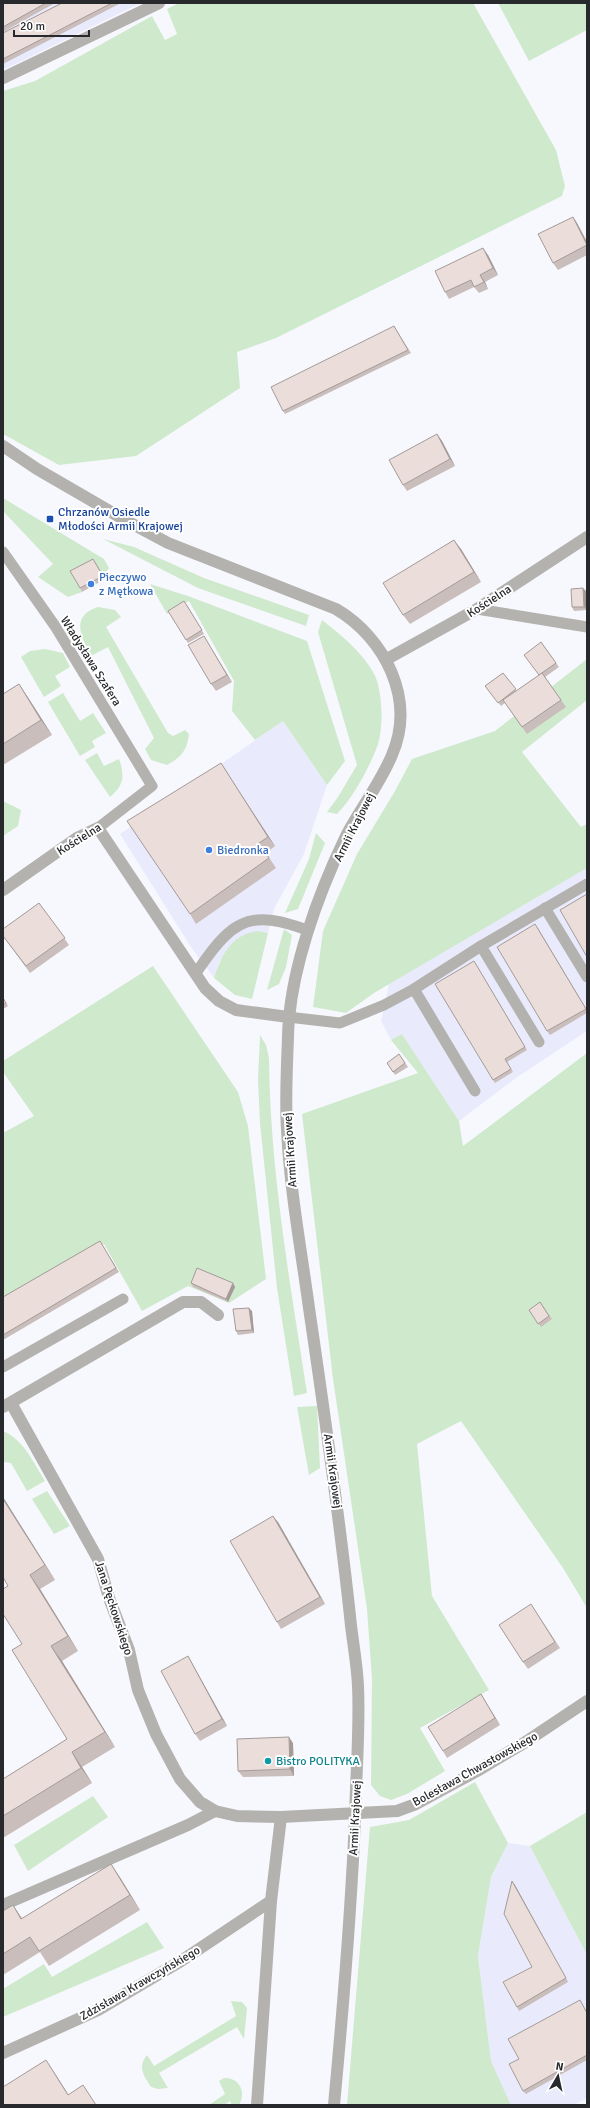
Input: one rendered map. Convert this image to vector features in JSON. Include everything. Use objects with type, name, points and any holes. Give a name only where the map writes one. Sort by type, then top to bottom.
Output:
[{"type":"street","points":[[3,78],[159,3]]},
{"type":"street","name":"Armii Krajowej","points":[[3,446],[37,469],[168,543],[336,609],[358,624],[387,659],[396,681],[399,702],[399,729],[393,754],[347,836],[308,930],[288,1017],[286,1128],[296,1227],[340,1522],[358,1686],[351,1904],[334,2105]]},
{"type":"street","name":"Kościelna","points":[[387,659],[477,609],[587,537]]},
{"type":"street","points":[[98,828],[205,988],[220,1001],[236,1010],[288,1017]]},
{"type":"street","name":"Kościelna","points":[[3,890],[78,838],[98,828]]},
{"type":"street","name":"Jana Pęckowskiego","points":[[218,1315],[201,1302],[183,1302],[7,1405],[98,1559],[109,1598],[129,1650],[138,1690],[156,1734],[180,1779],[200,1802],[215,1811],[237,1816],[281,1817],[355,1812]]},
{"type":"street","name":"Bolesława Chwastowskiego","points":[[355,1812],[397,1811],[416,1804],[524,1743],[587,1701]]},
{"type":"street","points":[[3,1905],[188,1826],[215,1811]]},
{"type":"street","points":[[257,2105],[271,1901],[281,1817]]},
{"type":"street","name":"Zdzisława Krawczyńskiego","points":[[3,2053],[98,2010],[181,1961],[271,1901]]},
{"type":"lane","name":"Władysława Szafera","points":[[3,552],[55,626],[152,786]]},
{"type":"lane","points":[[477,609],[587,627]]},
{"type":"lane","name":"Kościelna","points":[[98,828],[152,786]]},
{"type":"lane","points":[[288,1017],[340,1023],[384,1005],[414,989],[481,946],[587,884]]},
{"type":"lane","points":[[545,908],[587,977]]},
{"type":"lane","points":[[196,974],[213,949],[237,926],[256,920],[263,920],[276,921],[308,930]]},
{"type":"lane","points":[[481,946],[540,1042]]},
{"type":"lane","points":[[414,989],[475,1091]]},
{"type":"lane","points":[[3,1367],[123,1299]]},
{"type":"shaded area","points":[[3,3],[141,3],[3,70]]},
{"type":"shaded area","points":[[283,721],[327,785],[304,854],[274,909],[268,933],[258,931],[219,962],[214,978],[191,947],[120,834]]},
{"type":"shaded area","points":[[587,868],[587,1031],[516,1078],[459,1121],[402,1034],[391,1040],[381,1021],[389,984]]},
{"type":"shaded area","points":[[508,1843],[530,1846],[587,1955],[587,2098],[574,2105],[511,2105],[491,2061],[478,1956],[491,1877]]},
{"type":"green space","points":[[179,3],[473,3],[556,150],[565,186],[562,196],[276,338],[237,352],[240,388],[136,456],[59,465],[3,434],[3,91],[35,81],[152,16],[165,40],[177,34],[167,9]]},
{"type":"green space","points":[[498,3],[587,3],[587,30],[529,61]]},
{"type":"green space","points":[[3,498],[104,559],[109,568],[103,576],[73,575],[82,592],[68,597],[38,577],[53,564],[3,511]]},
{"type":"green space","points":[[103,539],[134,547],[204,578],[309,615],[306,626],[198,588]]},
{"type":"green space","points":[[150,584],[188,596],[307,641],[345,761],[327,785],[283,721],[255,740],[232,711],[234,681],[189,601],[167,614]]},
{"type":"green space","points":[[98,607],[115,610],[121,617],[106,627],[168,733],[173,736],[185,730],[189,734],[187,744],[183,752],[180,756],[167,765],[151,760],[145,749],[154,738],[108,647],[91,656],[84,642],[80,628],[81,621],[89,611]]},
{"type":"green space","points":[[322,620],[363,657],[373,672],[381,698],[381,730],[374,755],[355,791],[337,814],[327,812],[338,797],[357,765],[318,632]]},
{"type":"green space","points":[[45,649],[63,653],[70,667],[55,676],[61,686],[44,697],[21,657],[30,651]]},
{"type":"green space","points":[[587,659],[587,700],[522,752],[581,827],[587,824],[587,868],[374,993],[346,1013],[313,1007],[323,931],[357,854],[395,791],[412,759],[495,731]]},
{"type":"green space","points":[[63,693],[80,721],[93,713],[106,733],[92,741],[95,747],[80,756],[48,702]]},
{"type":"green space","points":[[97,753],[104,766],[119,759],[121,765],[121,784],[115,793],[110,797],[85,760]]},
{"type":"green space","points":[[3,801],[21,810],[18,826],[3,836]]},
{"type":"green space","points":[[316,833],[325,843],[298,909],[285,913],[309,859]]},
{"type":"green space","points":[[284,929],[292,935],[286,967],[279,984],[267,990]]},
{"type":"green space","points":[[258,931],[268,933],[252,999],[235,995],[214,978],[220,961],[234,941],[241,936]]},
{"type":"green space","points":[[153,966],[238,1092],[248,1126],[266,1279],[229,1303],[188,1286],[142,1311],[104,1244],[3,1301],[3,1133],[34,1116],[3,1072],[3,1061]]},
{"type":"green space","points":[[402,1034],[459,1121],[463,1146],[587,1053],[587,1608],[563,1568],[461,1421],[417,1444],[432,1596],[489,1690],[420,1728],[445,1771],[407,1794],[391,1800],[380,1796],[371,1785],[372,1679],[367,1609],[333,1379],[302,1114],[418,1073],[391,1040]]},
{"type":"green space","points":[[260,1035],[266,1045],[269,1058],[270,1100],[277,1184],[307,1393],[294,1396],[277,1288],[260,1123],[258,1080]]},
{"type":"green space","points":[[317,1406],[320,1468],[309,1475],[297,1407]]},
{"type":"green space","points":[[3,1431],[22,1446],[32,1459],[45,1481],[27,1491],[11,1463],[3,1462]]},
{"type":"green space","points":[[47,1491],[70,1526],[54,1534],[32,1499]]},
{"type":"green space","points":[[475,1782],[508,1843],[491,1877],[478,1956],[491,2061],[511,2105],[347,2105],[370,1827],[409,1820]]},
{"type":"green space","points":[[93,1796],[108,1817],[28,1871],[14,1845]]},
{"type":"green space","points":[[587,1812],[587,1955],[530,1846]]},
{"type":"green space","points":[[147,1922],[164,1948],[3,2017],[3,1989],[44,1964],[52,1977]]},
{"type":"green space","points":[[231,2001],[242,2002],[247,2008],[244,2039],[237,2027],[159,2073],[168,2088],[158,2089],[151,2087],[144,2075],[142,2067],[144,2059],[147,2055],[154,2066],[236,2016]]},
{"type":"green space","points":[[224,2078],[234,2080],[240,2086],[242,2095],[239,2105],[232,2105],[230,2101],[224,2105],[209,2105],[225,2094],[219,2081]]},
{"type":"building","points":[[3,3],[46,3],[3,27]]},
{"type":"building","points":[[62,3],[112,3],[3,59],[3,33]]},
{"type":"building","points":[[573,217],[587,245],[553,263],[538,234]]},
{"type":"building","points":[[483,248],[493,268],[480,275],[484,282],[474,287],[471,280],[445,292],[435,271]]},
{"type":"building","points":[[394,326],[408,350],[283,411],[271,387]]},
{"type":"building","points":[[437,434],[450,459],[403,485],[389,460]]},
{"type":"building","points":[[454,540],[474,572],[403,615],[383,583]]},
{"type":"building","points":[[93,559],[103,576],[80,588],[70,571]]},
{"type":"building","points":[[583,588],[584,607],[572,607],[571,589]]},
{"type":"building","points":[[184,601],[202,630],[186,640],[168,611]]},
{"type":"building","points":[[204,636],[227,675],[211,684],[188,645]]},
{"type":"building","points":[[541,642],[556,663],[539,675],[524,655]]},
{"type":"building","points":[[503,673],[516,689],[498,703],[485,686]]},
{"type":"building","points":[[542,673],[561,700],[522,727],[503,700]]},
{"type":"building","points":[[19,684],[41,720],[3,744],[3,694]]},
{"type":"building","name":"Biedronka","points":[[221,763],[268,837],[259,843],[269,858],[190,914],[127,821]]},
{"type":"building","points":[[587,894],[587,957],[560,910]]},
{"type":"building","points":[[39,903],[65,938],[26,966],[3,936],[3,929]]},
{"type":"building","points":[[535,924],[586,1009],[547,1031],[497,947]]},
{"type":"building","points":[[474,961],[525,1047],[505,1059],[511,1069],[493,1080],[435,984]]},
{"type":"building","points":[[399,1054],[405,1063],[393,1072],[387,1063]]},
{"type":"building","points":[[100,1241],[116,1268],[3,1335],[3,1297]]},
{"type":"building","points":[[197,1268],[233,1283],[226,1299],[191,1283]]},
{"type":"building","points":[[540,1302],[549,1316],[538,1324],[529,1310]]},
{"type":"building","points":[[249,1308],[252,1330],[236,1331],[233,1309]]},
{"type":"building","points":[[3,1499],[45,1565],[30,1575],[68,1636],[51,1646],[105,1732],[72,1752],[81,1768],[3,1816],[3,1779],[67,1739],[12,1650],[22,1644],[3,1614],[3,1589],[8,1586],[3,1577]]},
{"type":"building","points":[[273,1516],[320,1597],[277,1622],[230,1541]]},
{"type":"building","points":[[531,1604],[555,1642],[523,1662],[499,1625]]},
{"type":"building","points":[[188,1656],[222,1719],[195,1734],[161,1671]]},
{"type":"building","points":[[481,1694],[495,1718],[443,1751],[428,1727]]},
{"type":"building","name":"Bistro POLITYKA","points":[[289,1737],[290,1769],[238,1771],[237,1739]]},
{"type":"building","points":[[111,1864],[130,1895],[39,1951],[30,1937],[3,1954],[3,1911],[13,1905],[21,1919]]},
{"type":"building","points":[[512,1881],[566,1978],[517,2007],[503,1982],[532,1967],[504,1914]]},
{"type":"building","points":[[580,2000],[587,2013],[587,2055],[523,2091],[509,2064],[519,2059],[508,2039]]},
{"type":"building","points":[[46,2060],[68,2095],[83,2085],[96,2105],[3,2105],[3,2087]]},
{"type":"place","name":"Chrzanów Osiedle Młodości Armii Krajowej","points":[[50,519]]},
{"type":"place","name":"Pieczywo z Mętkowa","points":[[91,584]]},
{"type":"place","name":"Biedronka","points":[[209,850]]},
{"type":"place","name":"Bistro POLITYKA","points":[[268,1761]]}]
